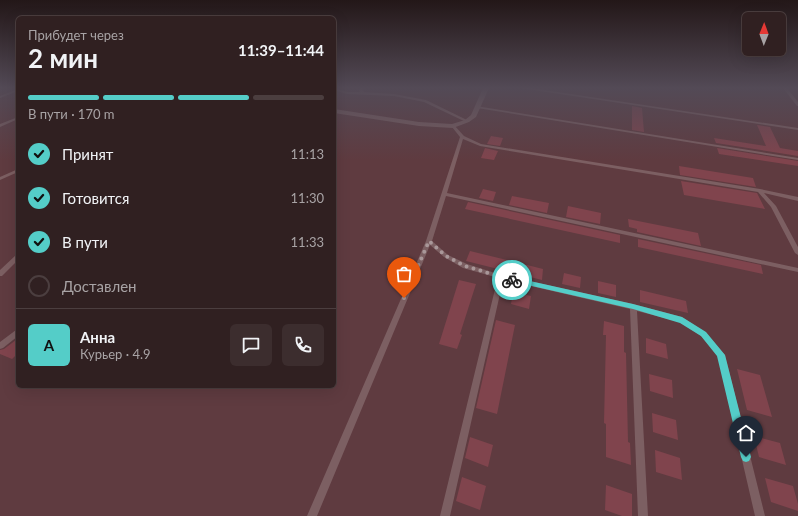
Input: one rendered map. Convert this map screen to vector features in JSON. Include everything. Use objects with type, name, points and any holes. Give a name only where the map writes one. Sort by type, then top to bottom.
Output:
[{"type":"street","points":[[341,112],[419,124],[453,126],[467,121],[474,116],[475,112]]},
{"type":"lane","points":[[448,112],[467,121]]},
{"type":"lane","points":[[508,112],[798,159]]},
{"type":"lane","points":[[684,112],[798,129]]},
{"type":"lane","points":[[0,126],[16,119]]},
{"type":"lane","points":[[453,126],[462,137],[480,145],[760,191],[798,199]]},
{"type":"lane","points":[[312,516],[429,241],[462,137]]},
{"type":"lane","points":[[0,179],[16,171]]},
{"type":"lane","points":[[760,191],[773,206],[798,253]]},
{"type":"lane","points":[[444,194],[798,270]]},
{"type":"lane","points":[[429,241],[446,256],[465,266],[498,276],[633,307],[682,320],[703,334],[721,355],[760,516]]},
{"type":"lane","points":[[0,274],[16,258]]},
{"type":"lane","points":[[445,516],[499,285],[498,276]]},
{"type":"lane","points":[[633,307],[643,516]]},
{"type":"lane","points":[[0,346],[16,334]]},
{"type":"shaded area","points":[[0,112],[16,112],[16,388],[336,388],[336,112],[798,112],[798,516],[0,516]]},
{"type":"building","points":[[632,112],[642,112],[644,132],[632,130]]},
{"type":"building","points":[[757,125],[770,127],[780,148],[798,151],[798,156],[716,143],[714,138],[766,146]]},
{"type":"building","points":[[491,136],[503,138],[500,146],[487,144]]},
{"type":"building","points":[[485,148],[498,151],[494,160],[481,158]]},
{"type":"building","points":[[717,148],[798,161],[798,166],[719,154]]},
{"type":"building","points":[[679,166],[753,178],[756,187],[680,175]]},
{"type":"building","points":[[681,181],[757,193],[765,209],[684,195]]},
{"type":"building","points":[[483,189],[496,192],[493,201],[479,198]]},
{"type":"building","points":[[512,196],[549,203],[547,213],[509,205]]},
{"type":"building","points":[[468,202],[620,235],[620,243],[465,209]]},
{"type":"building","points":[[568,206],[601,213],[600,224],[566,217]]},
{"type":"building","points":[[628,219],[698,233],[701,246],[637,232],[637,229],[629,227]]},
{"type":"building","points":[[638,239],[761,265],[763,274],[638,247]]},
{"type":"building","points":[[470,251],[543,269],[542,280],[466,261]]},
{"type":"building","points":[[564,273],[581,277],[580,288],[562,284]]},
{"type":"building","points":[[459,280],[476,284],[460,334],[462,335],[457,349],[439,344]]},
{"type":"building","points":[[598,281],[616,285],[616,297],[598,293]]},
{"type":"building","points":[[640,290],[686,301],[688,313],[640,302]]},
{"type":"building","points":[[513,292],[531,296],[529,309],[511,304]]},
{"type":"building","points":[[496,320],[515,325],[497,414],[476,408]]},
{"type":"building","points":[[604,321],[624,326],[628,442],[630,443],[631,465],[606,457],[606,424],[604,423],[606,335],[603,335]]},
{"type":"building","points":[[646,338],[666,344],[668,359],[646,353]]},
{"type":"building","points":[[16,340],[16,355],[12,359],[0,354],[0,350],[4,349]]},
{"type":"building","points":[[737,369],[760,375],[772,417],[747,410]]},
{"type":"building","points":[[649,374],[672,380],[673,398],[650,391]]},
{"type":"building","points":[[652,413],[676,420],[678,440],[653,432]]},
{"type":"building","points":[[754,436],[780,443],[786,465],[759,457]]},
{"type":"building","points":[[470,437],[493,445],[488,467],[465,458]]},
{"type":"building","points":[[655,450],[680,458],[682,480],[656,472]]},
{"type":"building","points":[[462,477],[486,486],[480,510],[456,501]]},
{"type":"building","points":[[765,478],[793,486],[798,504],[798,511],[771,502]]},
{"type":"building","points":[[606,485],[632,494],[632,516],[622,516],[605,510]]},
{"type":"way so far","points":[[404,298],[429,241],[446,256],[465,266],[512,280]]},
{"type":"route","points":[[512,280],[633,307],[682,320],[703,334],[721,355],[746,457]]}]
